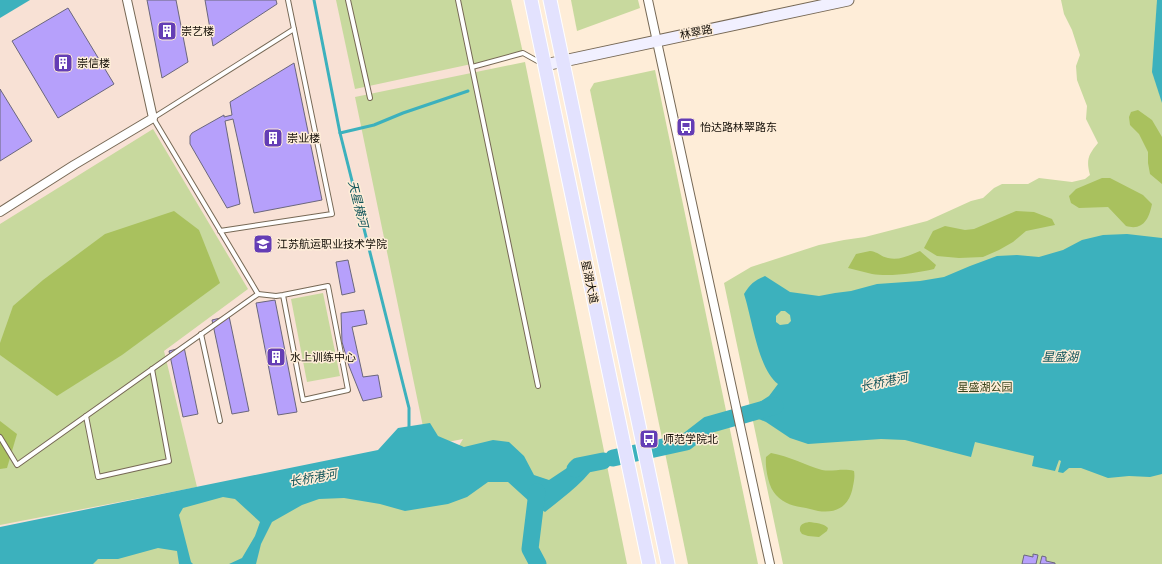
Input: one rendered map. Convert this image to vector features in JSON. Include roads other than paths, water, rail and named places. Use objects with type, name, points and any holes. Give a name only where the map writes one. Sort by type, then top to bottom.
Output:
[{"type":"main road","name":"星湖大道","points":[[531,0],[649,564]]},
{"type":"main road","name":"星湖大道","points":[[550,0],[668,564]]},
{"type":"street","points":[[0,212],[74,165],[153,118],[127,0]]},
{"type":"street","points":[[648,0],[770,564]]},
{"type":"street","name":"林翠路","points":[[545,65],[848,0]]},
{"type":"lane","points":[[220,231],[332,214],[288,0]]},
{"type":"lane","points":[[348,0],[370,98]]},
{"type":"lane","points":[[458,0],[538,386]]},
{"type":"lane","points":[[258,294],[153,118],[294,29]]},
{"type":"lane","points":[[472,67],[523,53],[545,65]]},
{"type":"lane","points":[[0,437],[17,464],[258,294],[276,296],[328,286],[348,390],[303,400],[282,295]]},
{"type":"lane","points":[[201,334],[220,421]]},
{"type":"lane","points":[[86,416],[98,477],[169,462],[152,369]]},
{"type":"water","points":[[0,0],[30,0],[0,18]]},
{"type":"water","points":[[1157,0],[1162,0],[1162,103],[1152,72]]},
{"type":"water","name":"星盛湖","points":[[1127,234],[1162,238],[1162,474],[1150,477],[1129,476],[1108,478],[1081,468],[1069,468],[1063,473],[1058,472],[1061,461],[1059,460],[1055,471],[1032,466],[1034,456],[975,442],[971,457],[905,440],[881,439],[808,444],[790,438],[766,422],[754,417],[752,407],[769,396],[778,384],[771,377],[765,367],[756,342],[744,294],[758,279],[765,276],[790,292],[819,296],[851,291],[877,284],[920,281],[944,277],[997,256],[1017,255],[1039,257],[1063,250],[1082,240],[1103,235]],"holes":[[[781,311],[785,311],[790,315],[791,321],[788,324],[780,325],[776,322],[776,316]]]},
{"type":"water","points":[[430,423],[438,436],[464,447],[493,440],[509,442],[524,456],[534,475],[549,480],[576,462],[600,457],[583,480],[545,512],[530,502],[508,482],[488,482],[467,497],[448,504],[405,511],[380,504],[344,498],[319,499],[302,505],[272,522],[261,544],[256,564],[229,564],[242,558],[255,536],[260,522],[235,499],[223,497],[183,508],[179,515],[191,562],[193,564],[179,564],[177,551],[158,548],[118,559],[98,559],[93,564],[0,564],[0,527],[378,450],[398,428]]},
{"type":"waterway","name":"天星横河","points":[[314,0],[340,133],[409,408],[409,429]]},
{"type":"waterway","points":[[340,133],[374,125],[403,113],[468,91]]},
{"type":"waterway","name":"长桥港河","points":[[613,458],[686,442],[708,425],[775,406]]},
{"type":"waterway","name":"长桥港河","points":[[575,469],[578,466],[603,461]]},
{"type":"waterway","name":"天星横河","points":[[537,492],[530,549],[538,564]]},
{"type":"place","name":"崇艺楼","points":[[167,31]]},
{"type":"place","name":"崇信楼","points":[[63,63]]},
{"type":"place","name":"怡达路林翠路东","points":[[686,127]]},
{"type":"place","name":"崇业楼","points":[[273,138]]},
{"type":"place","name":"江苏航运职业技术学院","points":[[263,244]]},
{"type":"place","name":"水上训练中心","points":[[276,357]]},
{"type":"place","name":"师范学院北","points":[[649,439]]},
{"type":"park label","name":"星盛湖公园","points":[[985,387]]}]
